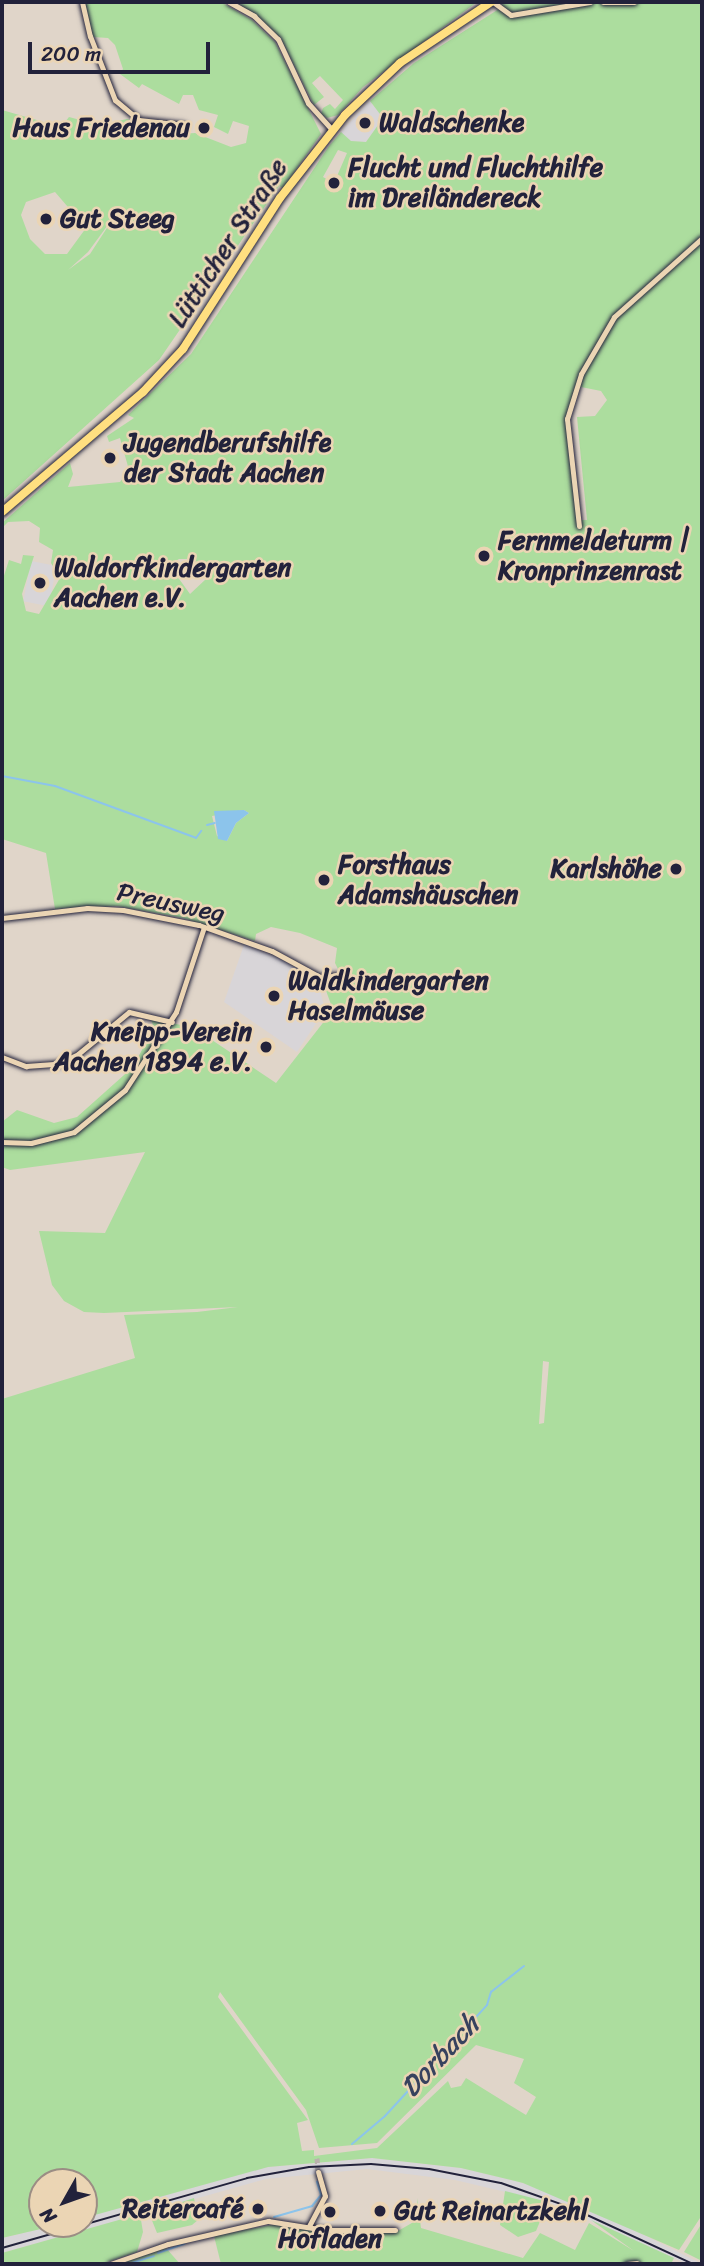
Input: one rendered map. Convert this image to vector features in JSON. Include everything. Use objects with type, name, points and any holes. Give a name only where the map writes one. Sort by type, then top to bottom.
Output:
[{"type":"main road","name":"Lütticher Straße","points":[[2,512],[143,392],[183,349],[281,198],[332,130],[400,63],[492,2]]},
{"type":"street","points":[[82,2],[90,36],[115,100],[139,120],[184,125]]},
{"type":"street","points":[[229,2],[254,16],[278,39],[309,103],[332,130]]},
{"type":"street","points":[[492,2],[511,15],[590,2]]},
{"type":"street","points":[[603,2],[634,2]]},
{"type":"street","points":[[579,526],[567,419],[581,374],[614,317],[702,238]]},
{"type":"street","name":"Preusweg","points":[[2,918],[110,908],[204,927],[272,951],[322,978],[336,975]]},
{"type":"street","points":[[2,1142],[31,1143],[74,1132],[97,1117],[137,1075],[172,1022],[204,927]]},
{"type":"street","points":[[2,1057],[26,1066],[57,1064],[78,1054],[129,1012],[172,1022]]},
{"type":"street","points":[[309,2226],[325,2196],[318,2172]]},
{"type":"street","points":[[110,2264],[168,2244],[251,2224],[278,2221],[309,2226],[395,2230]]},
{"type":"street","points":[[626,2264],[637,2263]]},
{"type":"shaded area","points":[[370,101],[383,118],[366,142],[350,141],[341,132]]},
{"type":"shaded area","name":"Waldorfkindergarten Aachen e.V.","points":[[31,561],[57,566],[49,606],[23,601]]},
{"type":"shaded area","name":"Waldkindergarten Haselmäuse","points":[[244,945],[281,959],[318,982],[325,1010],[297,1052],[224,1002]]},
{"type":"shaded area","points":[[372,2158],[461,2168],[523,2183],[586,2206],[702,2264],[687,2264],[548,2202],[455,2180],[367,2169],[266,2179],[98,2226],[98,2214],[201,2183],[268,2167]]},
{"type":"shaded area","points":[[28,2232],[28,2238],[56,2238],[2,2253],[2,2238]]},
{"type":"green space","points":[[85,2],[221,2],[252,20],[275,42],[321,134],[283,188],[279,186],[159,360],[2,501],[2,110],[61,127],[69,117],[99,125],[127,119],[178,134],[195,133],[231,147],[246,143],[249,126],[233,121],[228,134],[214,127],[218,115],[199,110],[193,95],[183,95],[179,104],[142,84],[139,88],[120,74],[123,69],[115,45],[108,38],[93,37]],"holes":[[[55,192],[86,228],[67,254],[45,254],[30,239],[21,215],[26,202]],[[116,214],[90,254],[68,270],[88,252]]]},
{"type":"green space","points":[[236,2],[477,2],[363,87],[338,115],[327,118],[321,114],[323,108],[330,104],[335,109],[343,100],[320,76],[312,83],[324,97],[314,105],[280,37]]},
{"type":"green space","points":[[502,2],[702,2],[702,2215],[679,2250],[523,2183],[461,2168],[372,2158],[268,2167],[98,2214],[98,2168],[28,2168],[28,2232],[2,2238],[2,1399],[135,1358],[124,1315],[197,1312],[238,1307],[104,1313],[84,1312],[64,1301],[52,1285],[39,1231],[105,1233],[145,1152],[10,1170],[2,1167],[2,1122],[17,1110],[54,1123],[77,1117],[133,1067],[154,1027],[150,1018],[194,1028],[276,1083],[333,1010],[324,985],[341,975],[335,963],[337,948],[300,933],[271,927],[256,934],[255,941],[183,918],[117,906],[55,909],[46,853],[2,839],[2,582],[9,560],[21,564],[23,555],[34,556],[22,594],[26,611],[39,614],[60,578],[51,563],[53,550],[39,542],[40,528],[29,521],[8,522],[2,528],[2,523],[70,463],[73,474],[68,487],[120,482],[129,470],[120,438],[109,442],[107,436],[134,418],[128,415],[191,354],[329,146],[341,132],[351,141],[366,142],[383,118],[370,101],[414,63],[502,7]],"holes":[[[338,150],[347,153],[334,183],[323,177]],[[576,386],[601,391],[607,400],[595,416],[577,417],[587,520],[578,520],[569,409]],[[179,559],[190,559],[207,570],[206,579],[190,594],[169,565]],[[244,810],[249,813],[236,823],[227,841],[217,836],[212,816]],[[543,1361],[549,1362],[544,1423],[539,1424]],[[220,1992],[306,2110],[319,2148],[377,2143],[476,2045],[524,2059],[514,2083],[536,2097],[526,2115],[466,2078],[461,2086],[451,2088],[448,2081],[377,2148],[314,2156],[314,2150],[302,2151],[297,2123],[308,2120],[218,1997]]]},
{"type":"green space","points":[[505,2191],[548,2202],[536,2231],[518,2237],[500,2225]]},
{"type":"green space","points":[[194,2198],[198,2220],[192,2225],[157,2233],[149,2213]]},
{"type":"green space","points":[[417,2198],[421,2228],[523,2258],[540,2233],[575,2250],[589,2223],[634,2251],[591,2220],[674,2258],[671,2264],[221,2264],[214,2236],[281,2223],[323,2231],[398,2231],[417,2220]]},
{"type":"green space","points":[[140,2214],[143,2232],[137,2252],[101,2264],[2,2264],[2,2253],[55,2238],[98,2238],[98,2226]]},
{"type":"green space","points":[[702,2223],[702,2261],[684,2252]]},
{"type":"green space","points":[[166,2248],[180,2264],[114,2264],[159,2249]]},
{"type":"water","points":[[244,810],[249,813],[236,823],[227,841],[218,839],[214,811]]},
{"type":"waterway","points":[[2,776],[55,786],[196,838],[201,831]]},
{"type":"waterway","points":[[207,825],[215,823]]},
{"type":"waterway","name":"Dorbach","points":[[352,2144],[385,2116],[487,2005],[491,1992],[524,1966]]},
{"type":"waterway","name":"Dorbach","points":[[274,2217],[312,2206],[321,2195],[317,2182]]},
{"type":"waterway","name":"Dorbach","points":[[158,2253],[184,2244]]},
{"type":"waterway","name":"Dorbach","points":[[128,2264],[154,2256]]},
{"type":"tunnel","points":[[317,2158],[318,2172]]},
{"type":"railway","points":[[2,2248],[247,2178],[309,2167],[371,2164],[429,2169],[501,2183],[572,2208],[693,2264]]},
{"type":"place","name":"Waldschenke","points":[[365,123]]},
{"type":"place","name":"Haus Friedenau","points":[[204,128]]},
{"type":"place","name":"Flucht und Fluchthilfe im Dreiländereck","points":[[334,183]]},
{"type":"place","name":"Gut Steeg","points":[[46,219]]},
{"type":"place","name":"Jugendberufshilfe der Stadt Aachen","points":[[110,458]]},
{"type":"place","name":"Fernmeldeturm | Kronprinzenrast","points":[[484,556]]},
{"type":"place","name":"Waldorfkindergarten Aachen e.V.","points":[[40,583]]},
{"type":"place","name":"Karlshöhe","points":[[676,869]]},
{"type":"place","name":"Forsthaus Adamshäuschen","points":[[324,880]]},
{"type":"place","name":"Waldkindergarten Haselmäuse","points":[[274,996]]},
{"type":"place","name":"Kneipp-Verein Aachen 1894 e.V.","points":[[266,1047]]},
{"type":"place","name":"Reitercafé","points":[[258,2209]]},
{"type":"place","name":"Gut Reinartzkehl","points":[[380,2211]]},
{"type":"place","name":"Hofladen","points":[[330,2212]]}]
